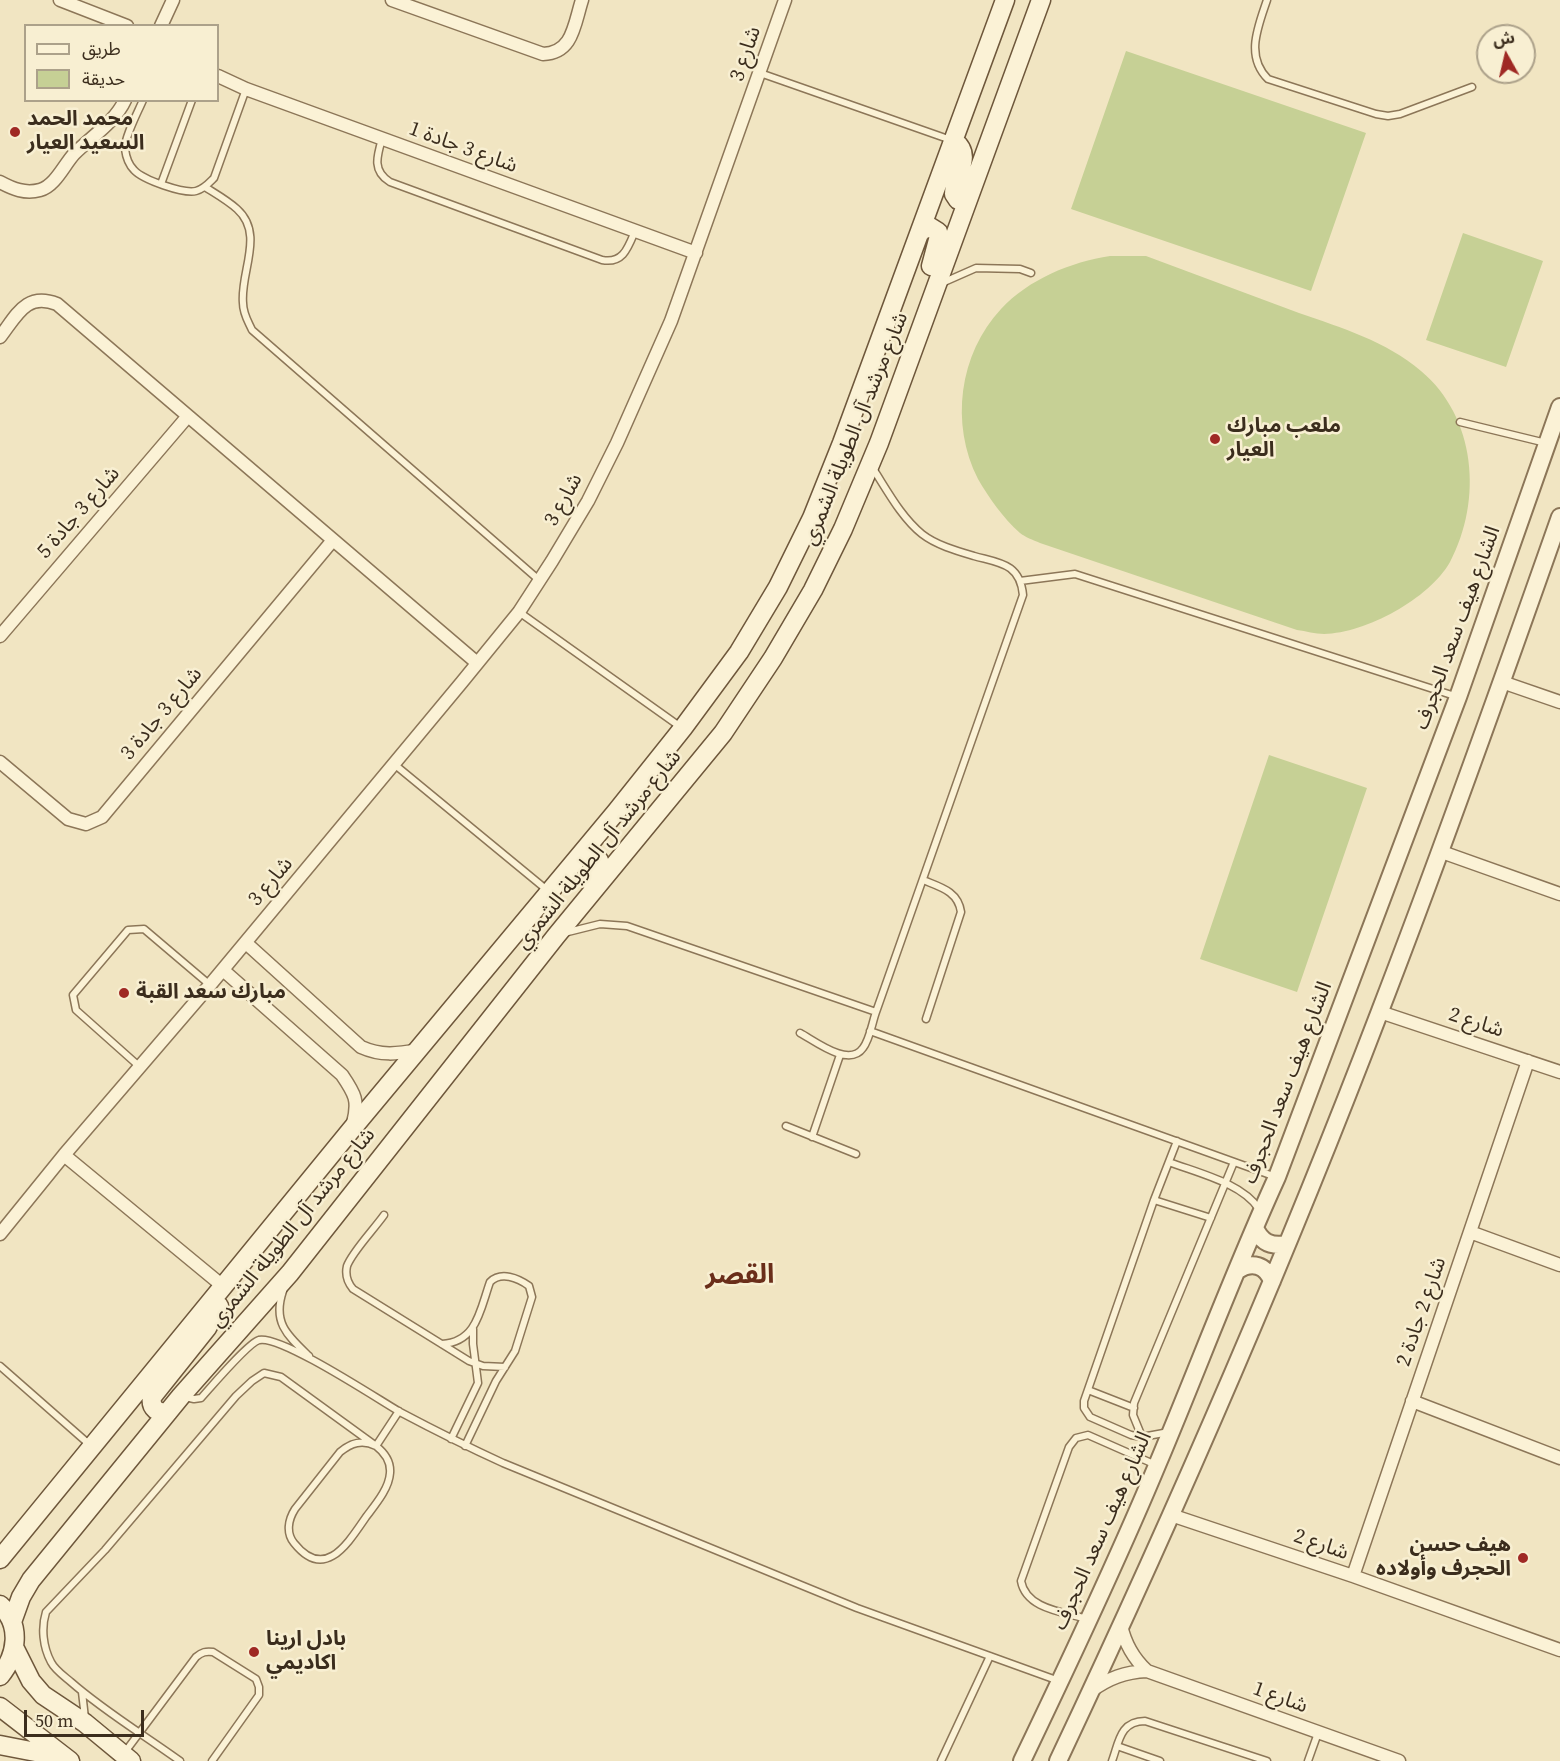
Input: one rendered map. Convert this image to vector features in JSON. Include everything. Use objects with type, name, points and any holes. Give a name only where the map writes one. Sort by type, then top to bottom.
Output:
[{"type":"main road","name":"شارع مرشد آل الطويلة الشمري","points":[[0,1559],[351,1130],[586,848],[683,728],[739,652],[778,587],[812,518],[842,443],[1005,0]]},
{"type":"main road","name":"شارع مرشد آل الطويلة الشمري","points":[[12,1622],[21,1597],[32,1580],[169,1411],[290,1273],[556,936],[723,733],[773,658],[813,590],[843,529],[870,465],[1041,0]]},
{"type":"main road","points":[[954,141],[961,147],[964,155],[954,194],[958,200],[967,202]]},
{"type":"main road","points":[[920,233],[930,227],[938,232],[939,236],[928,280],[934,291]]},
{"type":"main road","points":[[556,936],[568,911],[600,874],[601,867],[597,856],[586,848]]},
{"type":"main road","points":[[169,1411],[164,1413],[155,1410],[152,1406],[152,1397],[207,1328],[218,1308],[224,1287]]},
{"type":"main road","points":[[0,1605],[12,1622],[15,1635],[15,1649],[9,1664],[0,1676]]},
{"type":"main road","points":[[15,1649],[31,1681],[43,1695],[85,1723],[127,1758]]},
{"type":"main road","points":[[0,1707],[70,1761]]},
{"type":"main road","points":[[0,1745],[41,1753],[60,1761]]},
{"type":"street","points":[[62,0],[122,24]]},
{"type":"street","points":[[162,24],[173,0]]},
{"type":"street","points":[[392,0],[543,54],[555,54],[567,45],[582,0]]},
{"type":"street","name":"شارع 3","points":[[0,1234],[64,1155],[246,943],[519,612],[588,501],[617,443],[671,321],[785,0]]},
{"type":"street","name":"شارع 3 جادة 1","points":[[219,76],[246,89],[696,253]]},
{"type":"street","points":[[0,182],[15,190],[28,192],[48,187],[74,155],[120,110],[124,102]]},
{"type":"street","points":[[0,337],[27,304],[45,300],[57,304],[476,662]]},
{"type":"street","name":"الشارع هيف سعد الحجرف","points":[[1022,1761],[1089,1620],[1157,1465],[1277,1177],[1458,697],[1552,437],[1560,407]]},
{"type":"street","name":"شارع 3 جادة 5","points":[[0,636],[188,416]]},
{"type":"street","points":[[1058,1761],[1171,1515],[1287,1244],[1380,1012],[1502,682],[1560,517]]},
{"type":"street","name":"شارع 3 جادة 3","points":[[0,762],[68,819],[87,824],[95,822],[333,540]]},
{"type":"street","points":[[1502,682],[1560,702]]},
{"type":"street","points":[[1439,851],[1560,894]]},
{"type":"street","points":[[246,943],[361,1047],[371,1052],[392,1055],[418,1050]]},
{"type":"street","points":[[223,970],[342,1075],[352,1089],[357,1106],[351,1130]]},
{"type":"street","name":"شارع 2","points":[[1380,1012],[1560,1072]]},
{"type":"street","name":"شارع 2 جادة 2","points":[[1353,1576],[1528,1061]]},
{"type":"street","points":[[64,1155],[224,1287]]},
{"type":"street","points":[[1258,1220],[1258,1235],[1271,1245],[1287,1244]]},
{"type":"street","points":[[1470,1232],[1560,1265]]},
{"type":"street","points":[[1238,1270],[1251,1264],[1258,1265],[1269,1274],[1272,1281]]},
{"type":"street","points":[[1412,1401],[1560,1458]]},
{"type":"street","name":"شارع 2","points":[[1171,1515],[1353,1576],[1560,1650]]},
{"type":"street","points":[[1121,1625],[1132,1655],[1147,1671]]},
{"type":"street","points":[[1091,1691],[1115,1677],[1147,1671]]},
{"type":"street","name":"شارع 1","points":[[1147,1671],[1399,1761]]},
{"type":"lane","points":[[1267,0],[1257,30],[1255,45],[1259,70],[1268,80],[1382,116],[1400,114],[1472,87]]},
{"type":"lane","points":[[760,73],[954,141]]},
{"type":"lane","points":[[142,102],[124,147],[128,161],[135,172],[147,179],[183,191],[195,192],[205,187],[214,177],[246,89]]},
{"type":"lane","points":[[161,184],[191,102]]},
{"type":"lane","points":[[382,139],[376,164],[383,178],[390,182],[591,256],[609,262],[617,260],[628,249],[635,231]]},
{"type":"lane","points":[[205,187],[238,210],[248,225],[251,238],[243,302],[245,316],[252,330],[539,580]]},
{"type":"lane","points":[[934,291],[976,268],[1020,269],[1031,273]]},
{"type":"lane","points":[[1460,422],[1552,437]]},
{"type":"lane","points":[[800,1033],[840,1055],[857,1054],[864,1048],[1023,595],[1020,581],[1011,568],[1003,563],[932,541],[922,534],[906,517],[870,465]]},
{"type":"lane","points":[[1020,581],[1075,574],[1458,697]]},
{"type":"lane","points":[[519,612],[683,728]]},
{"type":"lane","points":[[394,764],[550,892]]},
{"type":"lane","points":[[923,880],[954,895],[962,912],[926,1019]]},
{"type":"lane","points":[[556,936],[578,928],[600,924],[627,926],[876,1012]]},
{"type":"lane","points":[[140,1067],[76,1010],[73,995],[128,930],[144,929],[210,985]]},
{"type":"lane","points":[[870,1032],[1277,1177]]},
{"type":"lane","points":[[813,1137],[840,1055]]},
{"type":"lane","points":[[786,1125],[856,1154]]},
{"type":"lane","points":[[1171,1431],[1142,1437],[1131,1435],[1090,1417],[1084,1408],[1084,1401],[1177,1141]]},
{"type":"lane","points":[[1169,1162],[1226,1184],[1248,1196],[1258,1220]]},
{"type":"lane","points":[[1142,1437],[1135,1423],[1134,1408],[1234,1162]]},
{"type":"lane","points":[[1154,1200],[1211,1218]]},
{"type":"lane","points":[[384,1215],[349,1263],[346,1274],[349,1284],[353,1289],[476,1363],[490,1367],[505,1367]]},
{"type":"lane","points":[[290,1273],[279,1304],[279,1316],[286,1334],[312,1359]]},
{"type":"lane","points":[[451,1439],[476,1389],[478,1377],[473,1344],[474,1326],[490,1282],[503,1276],[520,1281],[529,1287],[532,1297],[514,1351],[496,1381],[465,1446]]},
{"type":"lane","points":[[442,1344],[458,1342],[474,1326]]},
{"type":"lane","points":[[182,1396],[188,1399],[201,1398],[254,1342],[271,1340],[312,1359],[399,1411],[465,1446],[857,1608],[1060,1681]]},
{"type":"lane","points":[[0,1366],[93,1447]]},
{"type":"lane","points":[[180,1761],[82,1692],[51,1662],[43,1630],[46,1612],[105,1550],[236,1396],[264,1373],[281,1377],[376,1446],[387,1458],[390,1466],[390,1476],[380,1498],[346,1545],[328,1558],[316,1559],[308,1556],[290,1538],[288,1529],[294,1509],[340,1452],[359,1442],[376,1446]]},
{"type":"lane","points":[[1088,1390],[1134,1408]]},
{"type":"lane","points":[[376,1446],[399,1411]]},
{"type":"lane","points":[[1089,1620],[1035,1603],[1026,1595],[1021,1581],[1069,1447],[1076,1438],[1088,1435],[1157,1465]]},
{"type":"lane","points":[[127,1758],[140,1733],[196,1657],[204,1652],[213,1652],[256,1678],[260,1691],[212,1761]]},
{"type":"lane","points":[[941,1761],[990,1656]]},
{"type":"lane","points":[[82,1692],[85,1723]]},
{"type":"lane","points":[[1112,1761],[1124,1728],[1131,1723],[1145,1721],[1267,1761]]},
{"type":"lane","points":[[1308,1761],[1318,1732]]},
{"type":"lane","points":[[1117,1746],[1160,1761]]},
{"type":"green space","points":[[1126,51],[1366,133],[1311,291],[1071,209]]},
{"type":"green space","points":[[1463,233],[1543,261],[1506,367],[1426,340]]},
{"type":"green space","name":"ملعب مبارك العيار","points":[[1110,256],[1146,256],[1347,330],[1393,351],[1421,371],[1439,390],[1453,412],[1463,435],[1469,460],[1470,486],[1467,512],[1450,562],[1427,589],[1395,612],[1377,621],[1341,632],[1317,634],[1297,630],[1040,543],[1024,536],[1014,527],[987,493],[969,458],[962,413],[963,390],[968,368],[987,327],[1012,298],[1024,289],[1066,267]]},
{"type":"green space","points":[[1269,755],[1367,788],[1297,992],[1200,959]]},
{"type":"place","name":"محمد الحمد السعيد العيار","points":[[15,132]]},
{"type":"place","name":"ملعب مبارك العيار","points":[[1215,439]]},
{"type":"place","name":"مبارك سعد القبة","points":[[124,993]]},
{"type":"place","name":"هيف حسن الحجرف وأولاده","points":[[1523,1558]]},
{"type":"place","name":"بادل ارينا اكاديمي","points":[[254,1652]]},
{"type":"district","name":"القصر","points":[[740,1276]]}]
